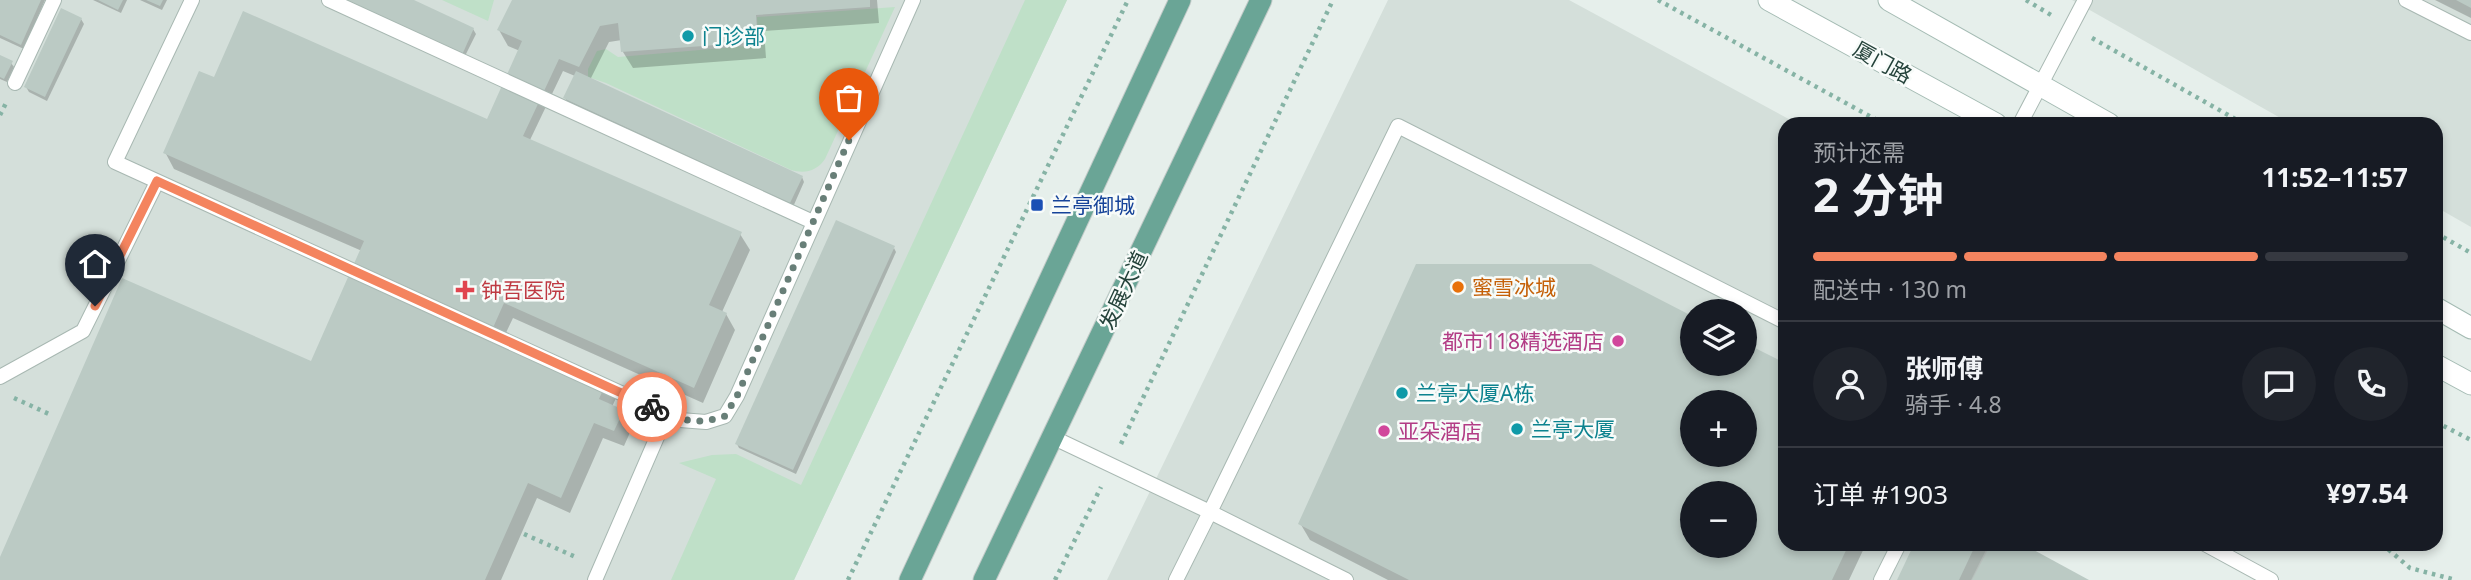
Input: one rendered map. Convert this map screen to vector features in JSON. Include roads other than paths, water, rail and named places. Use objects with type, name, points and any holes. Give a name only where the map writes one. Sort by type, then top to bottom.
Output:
[{"type":"main road","points":[[910,580],[1180,0]]},
{"type":"main road","name":"发展大道","points":[[984,580],[1261,0]]},
{"type":"street","name":"厦门路","points":[[1769,0],[1983,117]]},
{"type":"street","points":[[1889,0],[2097,117]]},
{"type":"street","points":[[2443,312],[2471,328]]},
{"type":"street","points":[[2443,369],[2471,384]]},
{"type":"lane","points":[[15,83],[54,0]]},
{"type":"lane","points":[[192,0],[114,162],[680,420],[706,422],[725,416],[737,396],[913,0]]},
{"type":"lane","points":[[329,0],[813,222]]},
{"type":"lane","points":[[2024,117],[2085,0]]},
{"type":"lane","points":[[2406,0],[2471,33]]},
{"type":"lane","points":[[1176,580],[1398,126],[1778,318]]},
{"type":"lane","points":[[0,377],[83,331],[157,181]]},
{"type":"lane","points":[[598,574],[667,414]]},
{"type":"lane","points":[[1052,437],[1346,580]]},
{"type":"lane","points":[[1881,580],[1896,551]]},
{"type":"lane","points":[[2218,551],[2271,580]]},
{"type":"place","name":"门诊部","points":[[688,36]]},
{"type":"place","name":"兰亭御城","points":[[1037,205]]},
{"type":"place","name":"蜜雪冰城","points":[[1458,287]]},
{"type":"place","name":"钟吾医院","points":[[465,290]]},
{"type":"place","name":"都市118精选酒店","points":[[1618,341]]},
{"type":"place","name":"兰亭大厦A栋","points":[[1402,393]]},
{"type":"place","name":"兰亭大厦","points":[[1517,429]]},
{"type":"place","name":"亚朵酒店","points":[[1384,431]]}]
